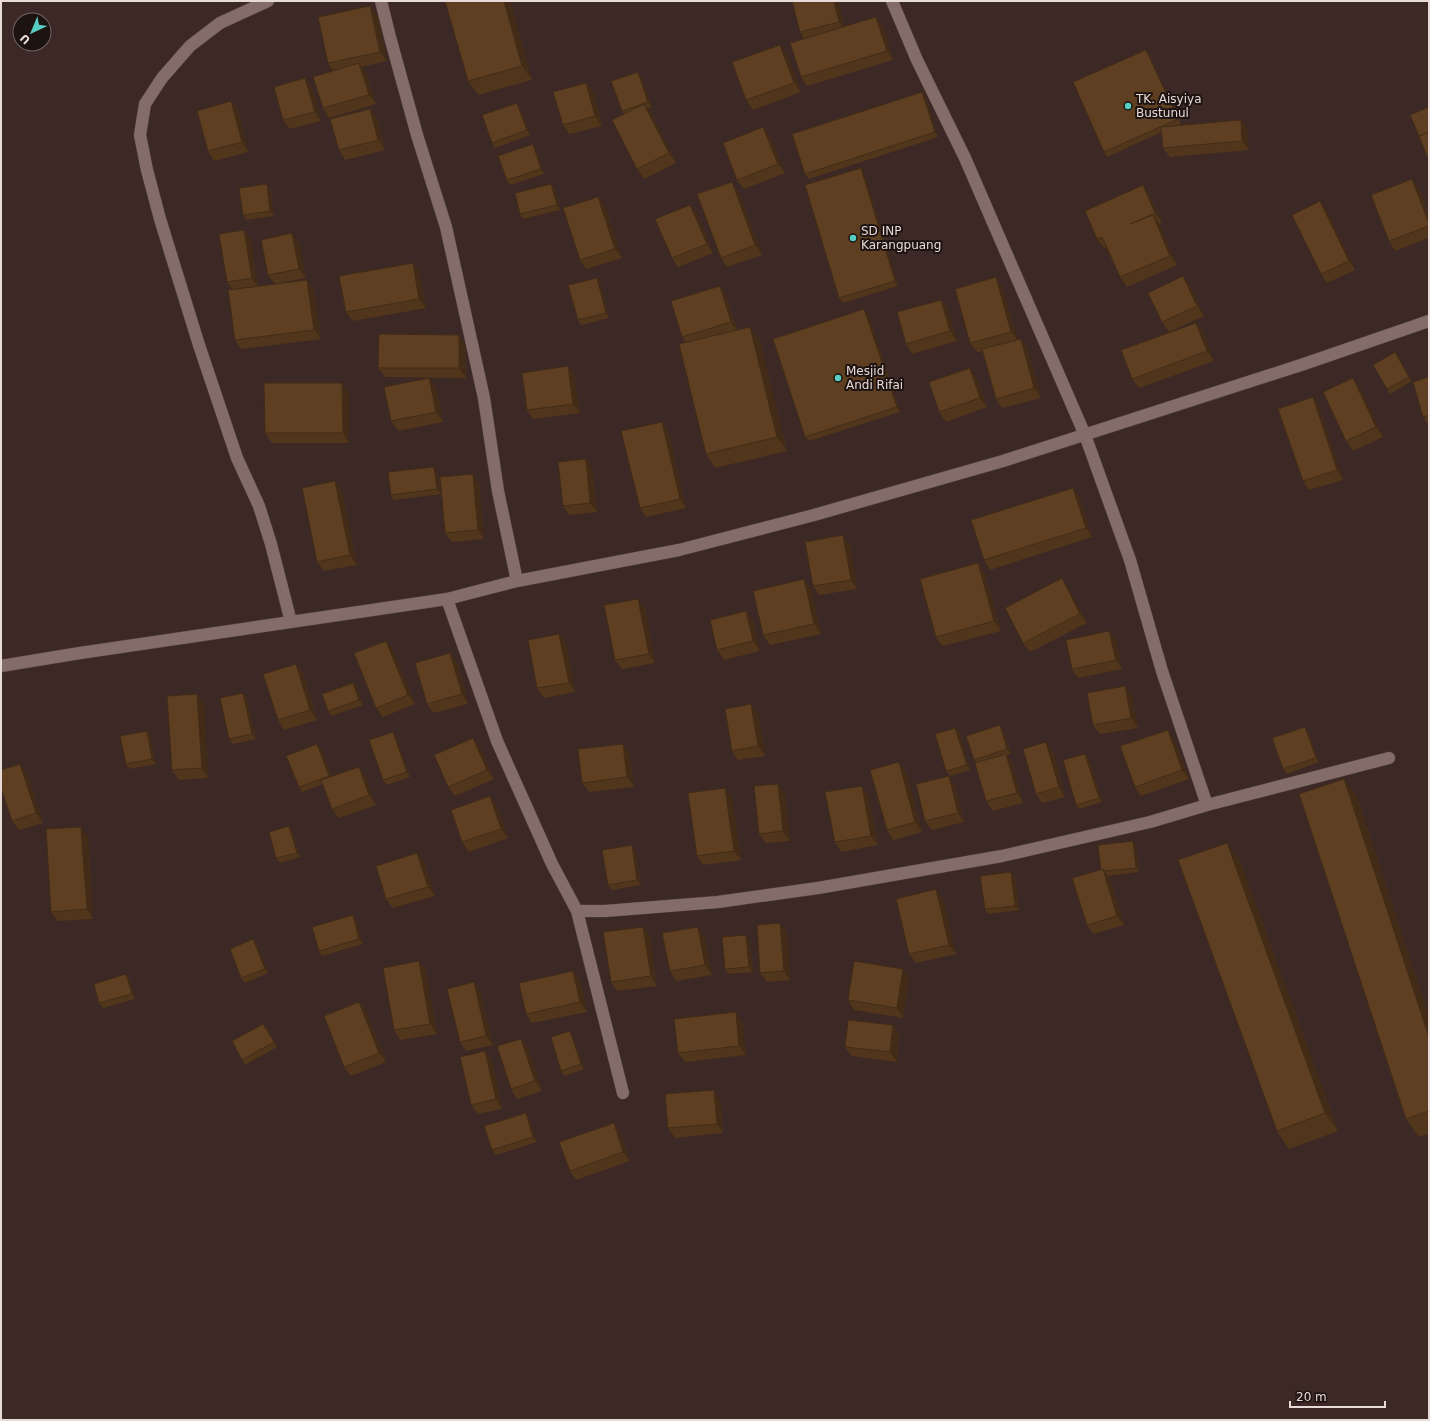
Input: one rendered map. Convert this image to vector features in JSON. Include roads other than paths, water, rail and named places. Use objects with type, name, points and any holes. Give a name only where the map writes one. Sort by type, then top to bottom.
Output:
[{"type":"street","points":[[268,1],[220,23],[190,46],[162,78],[145,104],[140,135],[147,170],[160,219],[199,346],[237,458],[262,514],[291,622]]},
{"type":"street","points":[[381,1],[415,128],[446,227],[484,398],[498,491],[517,581]]},
{"type":"street","points":[[892,1],[916,60],[965,158],[1085,435],[1130,560],[1162,671],[1207,805]]},
{"type":"street","points":[[1,666],[447,599],[517,581],[679,550],[814,515],[1004,460],[1304,364],[1429,321]]},
{"type":"street","points":[[447,599],[497,741],[552,864],[577,911],[623,1094]]},
{"type":"street","points":[[577,911],[604,912],[718,902],[818,888],[1002,856],[1150,822],[1207,805],[1389,758]]},
{"type":"place","name":"TK. Aisyiya Bustunul","points":[[1128,106]]},
{"type":"place","name":"SD INP Karangpuang","points":[[853,238]]},
{"type":"place","name":"Mesjid Andi Rifai","points":[[838,378]]}]
